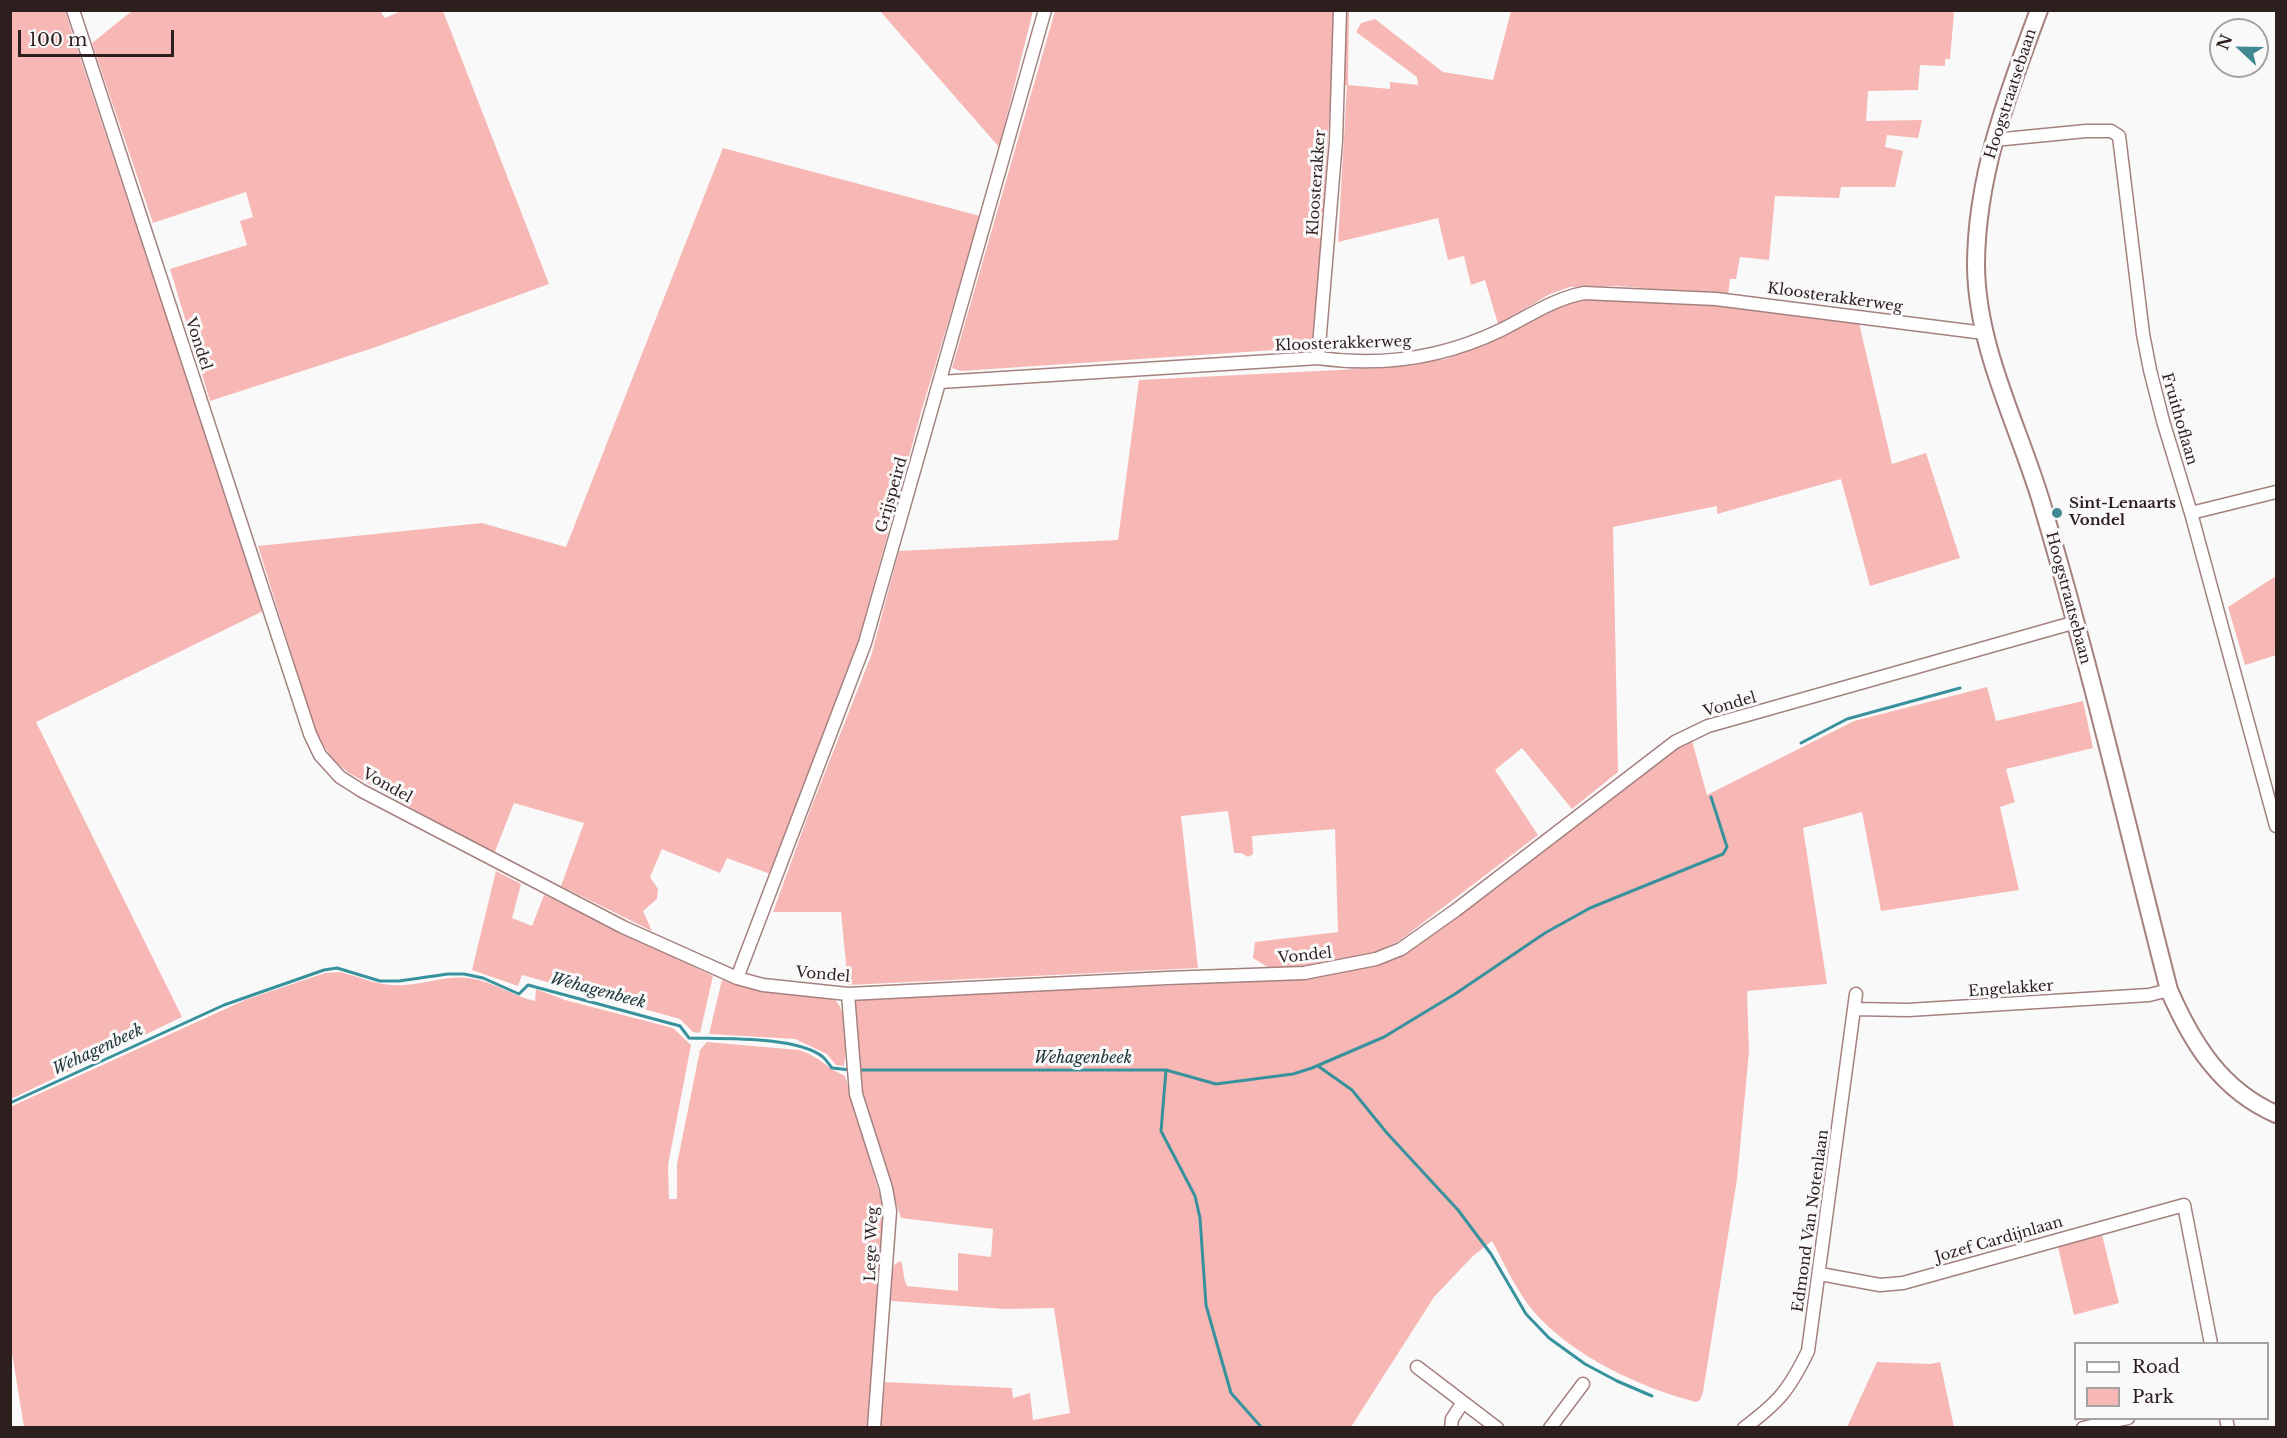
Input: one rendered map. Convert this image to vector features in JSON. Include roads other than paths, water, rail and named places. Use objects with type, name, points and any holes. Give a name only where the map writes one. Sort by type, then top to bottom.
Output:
[{"type":"main road","name":"Hoogstraatsebaan","points":[[2039,10],[2009,90],[1994,140],[1978,216],[1976,266],[1978,300],[1984,333],[1998,380],[2044,508],[2076,622],[2169,990],[2184,1026],[2208,1062],[2247,1099],[2277,1114]]},
{"type":"street","name":"Vondel","points":[[73,10],[310,734],[320,755],[340,777],[362,791],[623,927],[737,978],[763,985],[848,994],[1304,973],[1376,960],[1401,949],[1456,909],[1674,742],[1708,726],[2076,622]]},
{"type":"street","name":"Grijspeird","points":[[737,978],[865,643],[1045,10]]},
{"type":"street","name":"Kloosterakker","points":[[1318,358],[1336,141],[1340,10]]},
{"type":"street","name":"Fruithoflaan","points":[[1994,140],[2094,131],[2111,131],[2119,136],[2143,334],[2150,370],[2277,826]]},
{"type":"street","name":"Kloosterakkerweg","points":[[940,382],[1318,358],[1340,361],[1391,361],[1447,352],[1492,334],[1551,303],[1584,293],[1716,298],[1984,333]]},
{"type":"street","points":[[2191,513],[2277,492]]},
{"type":"street","name":"Engelakker","points":[[1854,1009],[1908,1011],[2149,995],[2169,990]]},
{"type":"street","name":"Lege Weg","points":[[848,994],[856,1094],[886,1188],[890,1211],[873,1428]]},
{"type":"street","name":"Edmond Van Notenlaan","points":[[1744,1428],[1780,1399],[1795,1378],[1808,1351],[1856,994]]},
{"type":"street","name":"Jozef Cardijnlaan","points":[[1820,1274],[1880,1285],[1903,1283],[2184,1205],[2211,1342]]},
{"type":"street","points":[[1417,1367],[1497,1428]]},
{"type":"street","points":[[1550,1428],[1583,1384]]},
{"type":"street","points":[[1451,1428],[1452,1419],[1463,1402]]},
{"type":"street","points":[[2083,1428],[2108,1420]]},
{"type":"waterway","points":[[1801,743],[1847,719],[1960,688]]},
{"type":"waterway","points":[[858,1070],[1166,1070],[1216,1084],[1293,1074],[1312,1068],[1384,1037],[1455,994],[1545,933],[1590,908],[1723,854],[1727,847],[1711,797]]},
{"type":"waterway","name":"Wehagenbeek","points":[[10,1103],[224,1005],[324,970],[337,968],[380,981],[464,974],[483,978],[519,994],[528,985],[680,1026],[689,1038],[759,1040],[795,1045],[823,1057],[832,1068],[851,1070]]},
{"type":"waterway","points":[[1318,1066],[1352,1090],[1386,1132],[1458,1210],[1491,1254],[1526,1314],[1549,1338],[1585,1364],[1652,1396]]},
{"type":"waterway","points":[[1166,1070],[1161,1131],[1195,1196],[1200,1218],[1206,1305],[1231,1393],[1262,1428]]},
{"type":"place","name":"Sint-Lenaarts Vondel","points":[[2057,513]]}]
